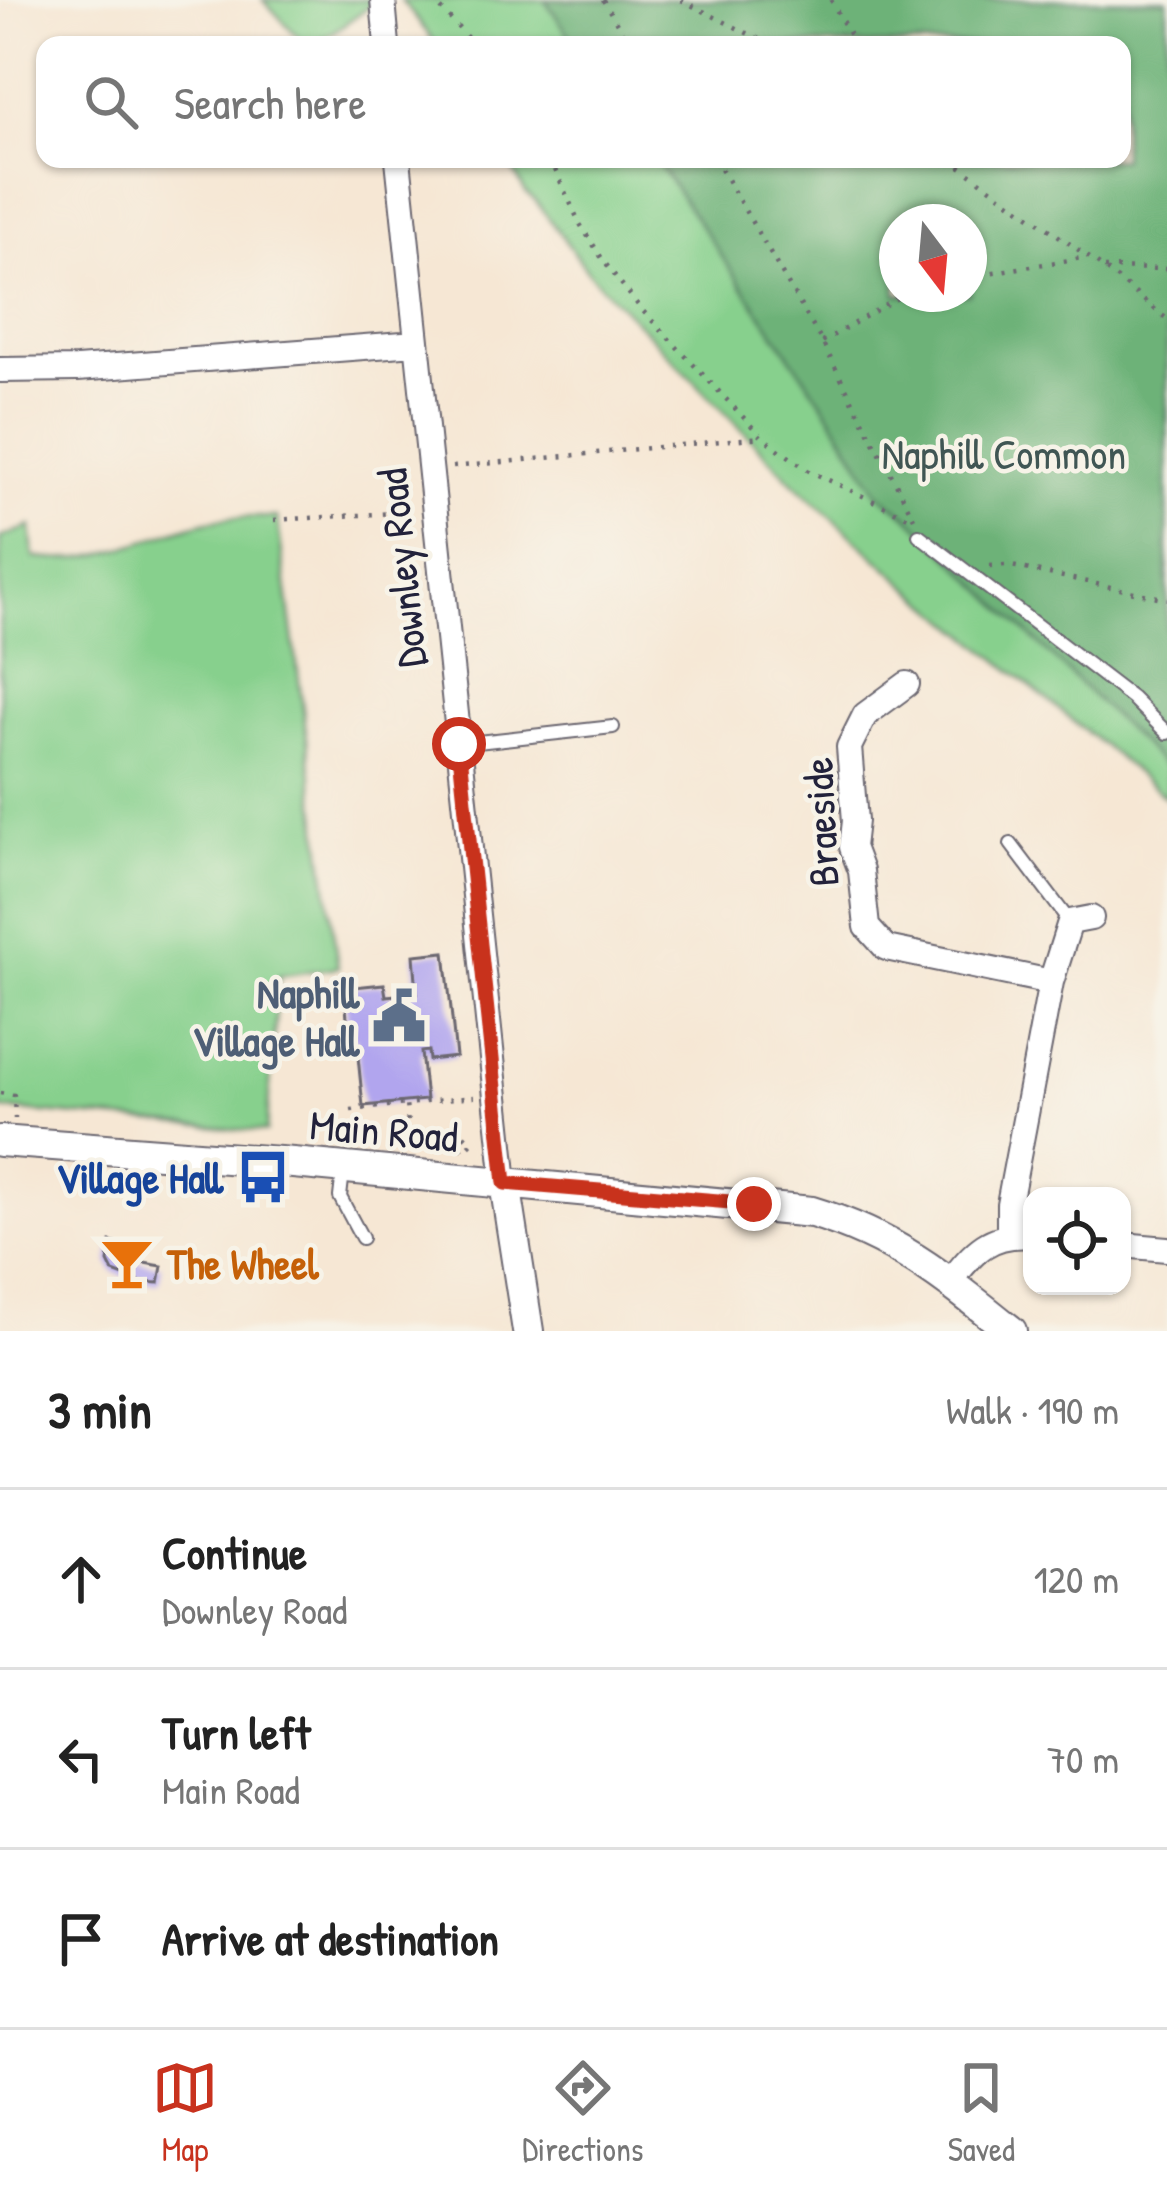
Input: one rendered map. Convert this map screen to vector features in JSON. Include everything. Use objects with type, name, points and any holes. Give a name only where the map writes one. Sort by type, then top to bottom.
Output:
[{"type":"street","points":[[383,0],[386,36]]},
{"type":"street","name":"Downley Road","points":[[399,168],[505,1183]]},
{"type":"street","points":[[0,370],[77,369],[416,343]]},
{"type":"street","name":"Braeside","points":[[908,684],[865,715],[849,747],[856,820],[852,847],[861,871],[867,927],[886,948],[1051,982]]},
{"type":"street","points":[[950,1282],[979,1246],[1020,1235],[1009,1204],[1051,982],[1080,920]]},
{"type":"street","name":"Main Road","points":[[0,1141],[812,1212],[861,1226],[950,1282],[1011,1331]]},
{"type":"street","points":[[505,1183],[528,1331]]},
{"type":"street","points":[[1131,1246],[1167,1249]]},
{"type":"lane","points":[[919,535],[1132,698],[1167,733]]},
{"type":"lane","points":[[459,744],[613,727]]},
{"type":"lane","points":[[1011,844],[1080,920]]},
{"type":"lane","points":[[344,1169],[340,1197],[362,1238]]},
{"type":"path","points":[[433,0],[466,36]]},
{"type":"path","points":[[603,0],[625,36]]},
{"type":"path","points":[[681,0],[753,36]]},
{"type":"path","points":[[831,0],[850,36]]},
{"type":"path","points":[[554,168],[580,224],[605,263],[641,309],[762,437],[808,471],[915,520],[822,342],[720,168]]},
{"type":"path","points":[[963,168],[1167,319]]},
{"type":"path","points":[[987,273],[1088,257]]},
{"type":"path","points":[[1104,268],[1167,269]]},
{"type":"path","points":[[822,342],[879,309]]},
{"type":"path","points":[[430,469],[762,437]]},
{"type":"path","points":[[274,520],[434,510]]},
{"type":"path","points":[[961,569],[1007,565],[1167,599]]},
{"type":"path","points":[[351,1110],[497,1095]]},
{"type":"path","points":[[406,1104],[412,1175]]},
{"type":"green space","points":[[263,0],[374,0],[328,36],[297,36]]},
{"type":"green space","name":"Naphill Common","points":[[401,0],[1167,0],[1167,798],[908,586],[794,483],[589,273],[512,168],[1131,168],[1131,36],[430,36]]},
{"type":"green space","name":"Naphill Common","points":[[545,0],[1167,0],[1167,769],[909,517],[878,493],[830,414],[661,168],[1131,168],[1131,36],[570,36]]},
{"type":"green space","points":[[277,517],[338,967],[279,976],[266,1132],[0,1109],[0,538],[31,526],[34,557],[58,560],[105,553],[220,519]]},
{"type":"building","name":"Naphill Village Hall","points":[[445,952],[456,1057],[429,1060],[428,1051],[421,1052],[426,1100],[363,1106],[356,1037],[349,1037],[344,988],[384,984],[386,996],[417,993],[414,955]]},
{"type":"building","name":"The Wheel","points":[[111,1242],[141,1249],[138,1262],[162,1266],[159,1283],[113,1272],[108,1262]]},
{"type":"place","name":"Naphill Village Hall","points":[[399,1016]]},
{"type":"place","name":"Village Hall","points":[[263,1177]]},
{"type":"place","name":"The Wheel","points":[[127,1263]]},
{"type":"route","points":[[459,744],[505,1183],[754,1204]]}]
